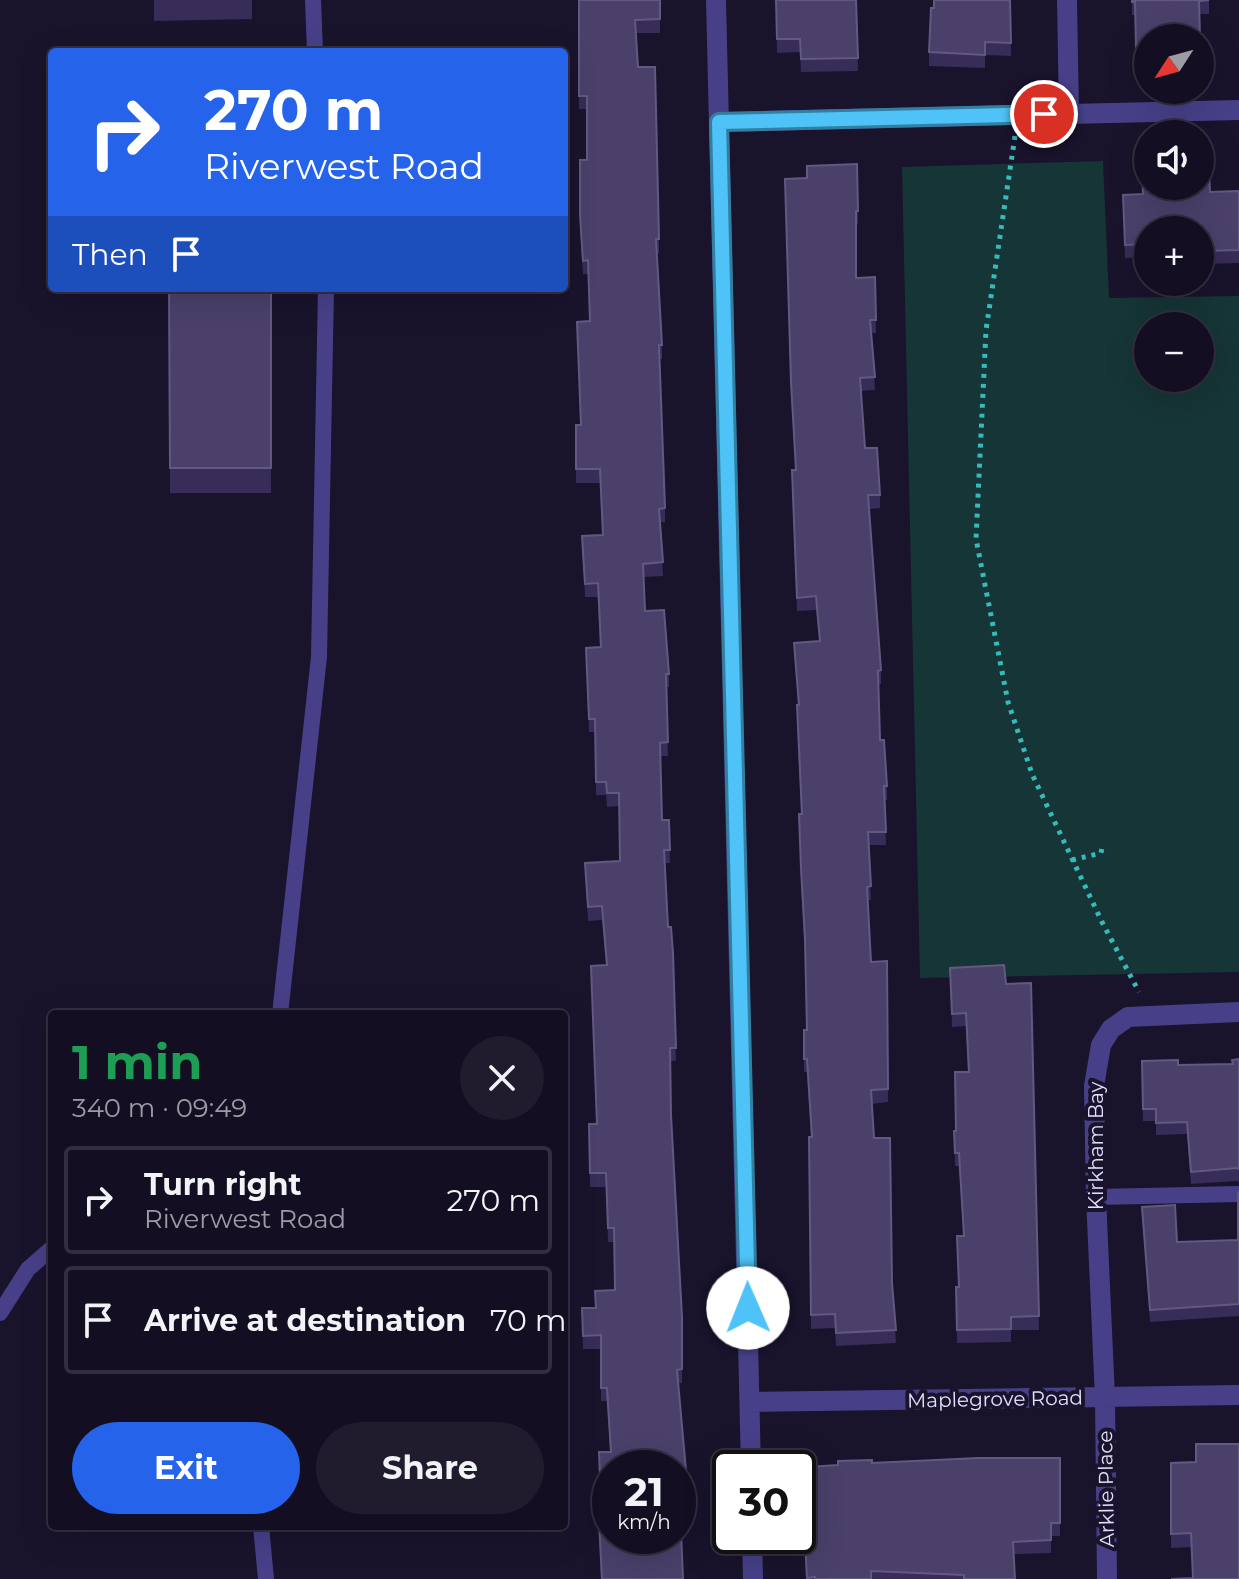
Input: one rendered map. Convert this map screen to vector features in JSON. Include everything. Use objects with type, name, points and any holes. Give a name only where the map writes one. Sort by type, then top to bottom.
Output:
[{"type":"street","points":[[716,0],[751,1450]]},
{"type":"street","points":[[1067,0],[1069,114]]},
{"type":"street","points":[[719,122],[1239,110]]},
{"type":"street","name":"Kirkham Bay","points":[[1105,1398],[1094,1086],[1101,1045],[1111,1029],[1128,1017],[1239,1012]]},
{"type":"street","name":"Maplegrove Road","points":[[750,1402],[1239,1395]]},
{"type":"street","name":"Arklie Place","points":[[1105,1398],[1107,1579]]},
{"type":"street","points":[[752,1554],[753,1579]]},
{"type":"lane","points":[[313,0],[315,48]]},
{"type":"lane","points":[[280,1010],[319,657],[326,292]]},
{"type":"lane","points":[[1096,1197],[1239,1194]]},
{"type":"lane","points":[[0,1313],[28,1269],[48,1252]]},
{"type":"lane","points":[[261,1530],[266,1579]]},
{"type":"path","points":[[1018,115],[986,330],[976,539],[1008,702],[1032,774],[1150,1015]]},
{"type":"path","points":[[1072,860],[1101,853],[1103,843]]},
{"type":"green space","points":[[1103,161],[1109,298],[1239,296],[1239,972],[920,978],[902,167]]},
{"type":"building","points":[[579,0],[660,0],[660,19],[635,20],[638,67],[655,67],[659,239],[656,239],[662,345],[659,345],[665,508],[659,509],[663,562],[643,564],[645,611],[664,610],[669,674],[666,674],[668,742],[660,743],[662,820],[669,820],[670,850],[664,850],[668,927],[671,927],[673,953],[676,1048],[670,1048],[671,1115],[682,1317],[682,1369],[677,1370],[684,1450],[611,1450],[607,1388],[601,1388],[601,1335],[583,1336],[582,1308],[596,1308],[595,1291],[615,1290],[614,1228],[608,1228],[606,1173],[590,1173],[589,1124],[597,1124],[591,966],[607,965],[602,906],[588,907],[585,863],[620,861],[619,793],[607,793],[606,782],[596,782],[595,719],[589,719],[586,648],[601,647],[598,583],[585,584],[582,536],[603,535],[600,469],[576,469],[576,425],[581,425],[577,322],[590,321],[588,260],[583,261],[580,215],[580,160],[587,160],[587,96],[579,96]]},
{"type":"building","points":[[776,0],[856,0],[858,58],[801,59],[800,39],[777,39]]},
{"type":"building","points":[[934,0],[1010,0],[1011,43],[985,42],[985,55],[929,52]]},
{"type":"building","points":[[1209,0],[1199,1],[1200,24],[1135,24],[1135,2],[1132,2]]},
{"type":"building","points":[[857,164],[856,278],[875,277],[876,320],[870,320],[875,377],[860,378],[865,448],[877,448],[880,495],[868,495],[881,670],[878,671],[880,740],[884,740],[887,786],[884,786],[886,832],[868,832],[871,886],[867,887],[871,962],[887,961],[888,1089],[871,1090],[874,1138],[890,1138],[892,1283],[896,1330],[836,1333],[835,1314],[811,1315],[809,1137],[812,1137],[807,1059],[804,1059],[804,1030],[807,1030],[799,814],[802,814],[794,643],[820,641],[816,596],[797,598],[792,470],[796,470],[785,179],[807,178],[807,166]]},
{"type":"building","points":[[1239,191],[1239,250],[1214,251],[1214,216],[1134,216],[1134,245],[1125,245],[1123,195],[1134,194],[1134,200],[1214,200],[1214,192]]},
{"type":"building","points":[[169,292],[271,292],[271,468],[170,468]]},
{"type":"building","points":[[1004,965],[1006,984],[1031,983],[1039,1316],[1011,1317],[1011,1329],[957,1330],[957,1236],[964,1236],[959,1153],[955,1153],[955,1072],[969,1072],[966,1013],[952,1014],[950,968]]},
{"type":"building","points":[[1239,1059],[1239,1169],[1191,1172],[1187,1122],[1156,1123],[1156,1109],[1143,1109],[1142,1061],[1178,1060],[1178,1065],[1233,1064],[1232,1060]]},
{"type":"building","points":[[1239,1192],[1239,1304],[1150,1310],[1142,1207],[1175,1205],[1177,1242],[1238,1240]]},
{"type":"building","points":[[1196,1444],[1239,1444],[1239,1579],[1171,1579],[1193,1578],[1191,1533],[1171,1534],[1171,1463],[1196,1462]]},
{"type":"building","points":[[1060,1458],[1060,1523],[1051,1523],[1051,1540],[1013,1542],[1015,1579],[964,1579],[964,1575],[871,1571],[871,1579],[807,1578],[806,1554],[816,1554],[816,1466],[838,1465],[838,1461],[872,1460],[872,1463]]},
{"type":"building","points":[[601,1554],[682,1554],[683,1579],[602,1579]]},
{"type":"route","points":[[748,1308],[719,122],[1044,114]]}]
